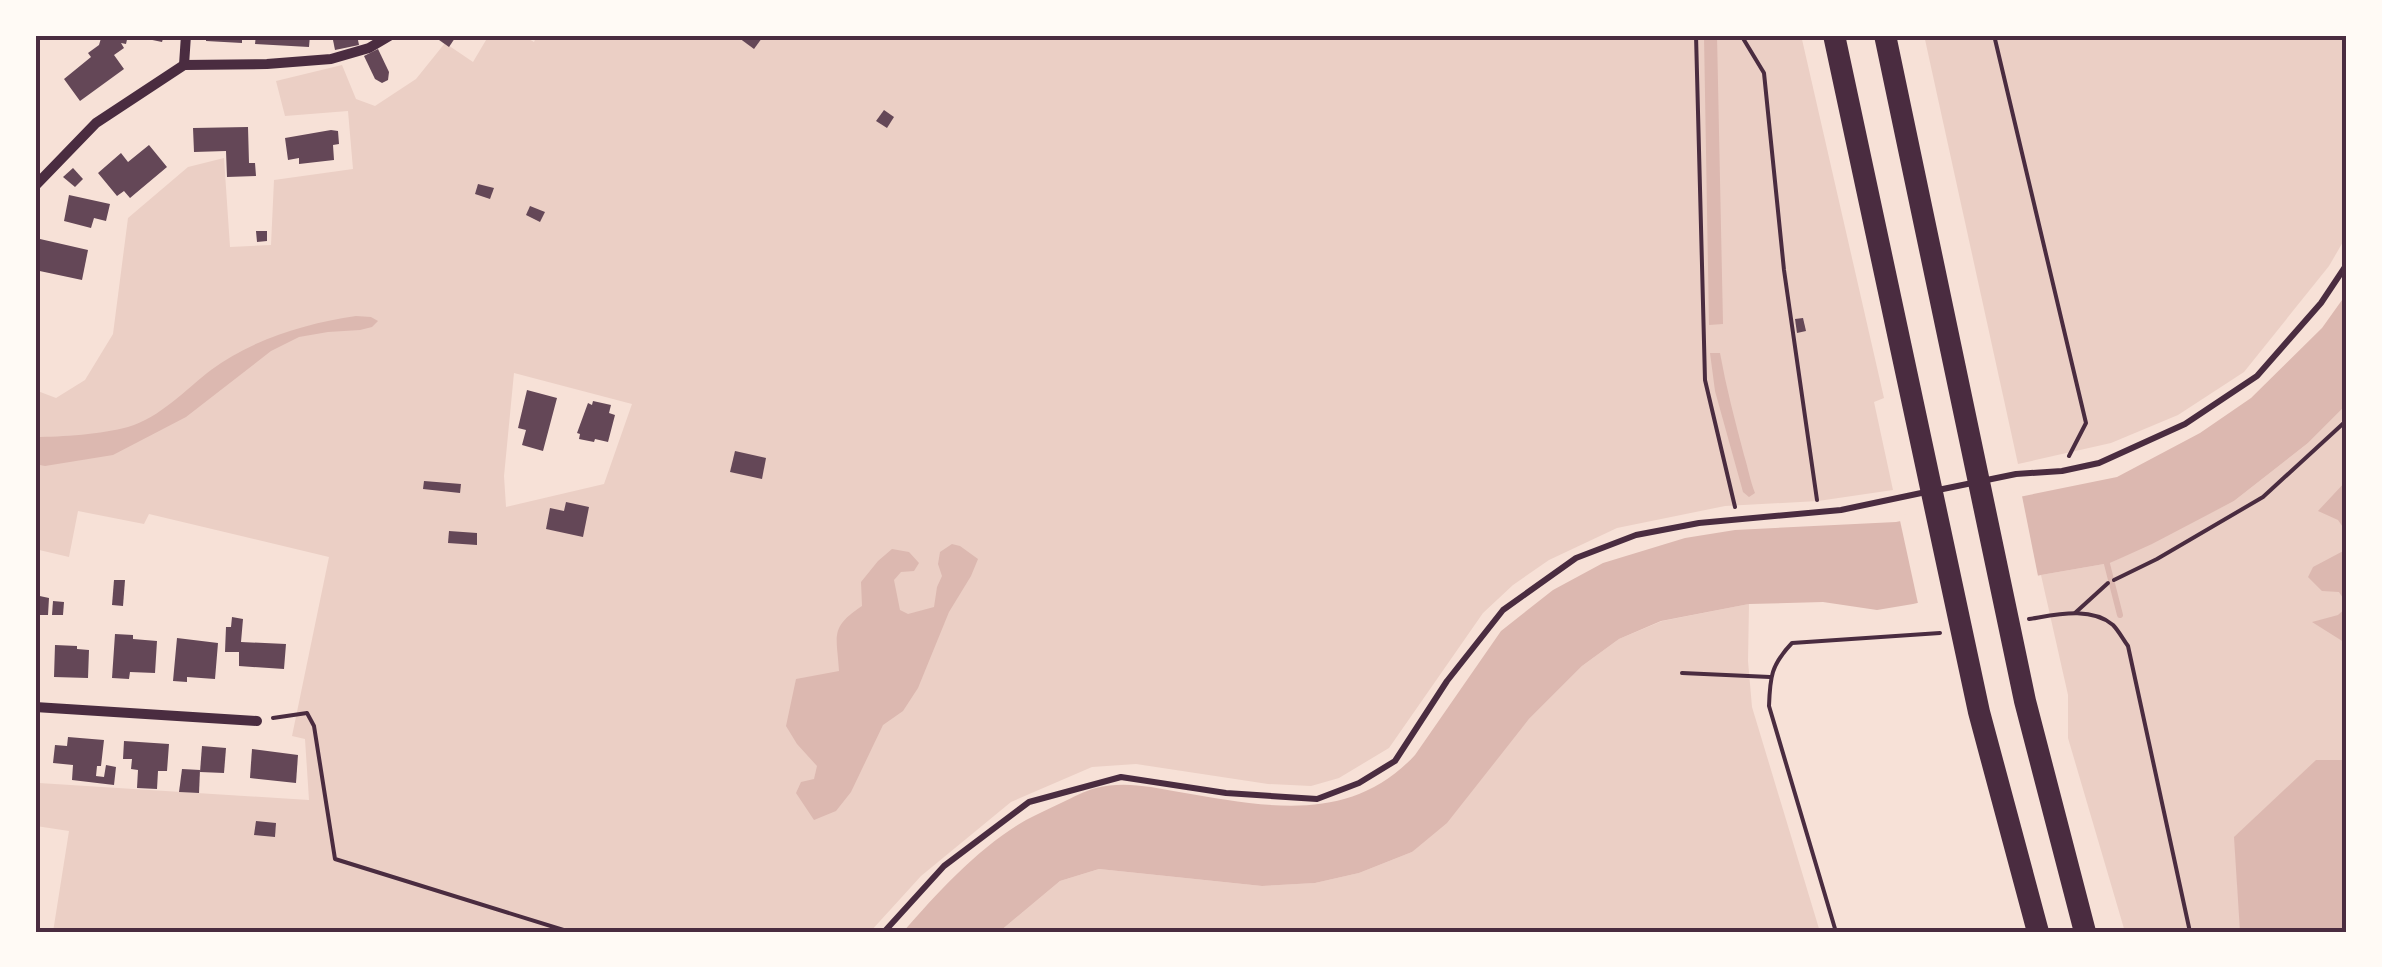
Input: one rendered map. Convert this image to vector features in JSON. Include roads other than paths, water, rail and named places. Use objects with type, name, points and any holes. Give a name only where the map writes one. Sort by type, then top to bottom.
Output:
[{"type":"highway","points":[[1834,35],[1980,712],[2038,932]]},
{"type":"highway","points":[[1886,35],[2025,701],[2086,932]]},
{"type":"street","points":[[184,65],[186,35]]},
{"type":"street","points":[[35,186],[96,123],[184,65],[331,59],[369,48],[391,35]]},
{"type":"street","points":[[35,706],[258,721]]},
{"type":"lane","points":[[884,932],[944,866],[1029,802],[1121,777],[1226,792],[1317,799],[1359,783],[1396,760],[1446,681],[1503,610],[1576,558],[1636,535],[1737,518],[1841,510],[2016,474],[2062,471],[2099,463],[2185,424],[2257,376],[2321,303],[2347,264]]},
{"type":"waterway","points":[[2107,564],[2120,615]]}]
